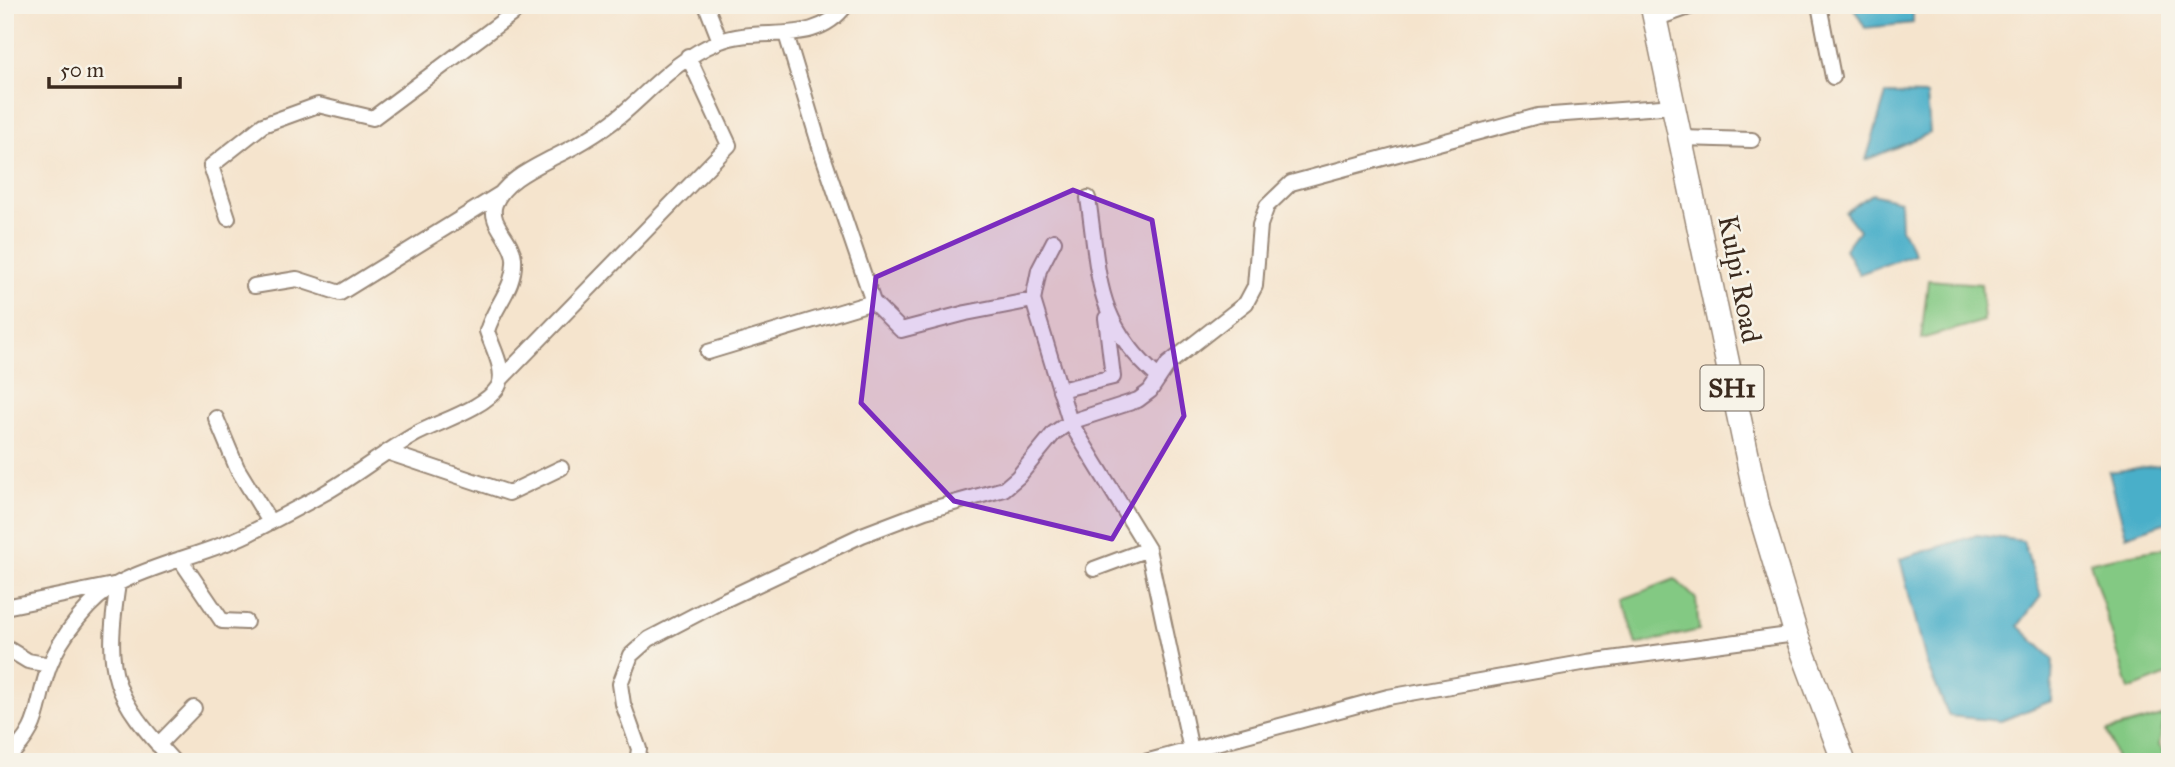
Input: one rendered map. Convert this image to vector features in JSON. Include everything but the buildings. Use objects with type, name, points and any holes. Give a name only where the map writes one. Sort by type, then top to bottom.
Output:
[{"type":"main road","name":"Kulpi Road","points":[[1654,12],[1758,507],[1796,634],[1844,762]]},
{"type":"street","points":[[228,218],[211,166],[264,125],[318,105],[373,118],[524,5]]},
{"type":"street","points":[[706,5],[720,41]]},
{"type":"street","points":[[254,286],[297,279],[340,293],[501,193],[537,166],[595,134],[688,56],[720,41],[786,34],[825,26],[846,5]]},
{"type":"street","points":[[1654,12],[1695,5]]},
{"type":"street","points":[[1819,5],[1833,77]]},
{"type":"street","points":[[786,34],[821,150],[873,302],[901,330],[1033,300]]},
{"type":"street","points":[[5,760],[31,733],[50,665],[64,639],[99,596],[118,584],[245,535],[270,522],[323,494],[387,452],[478,404],[498,388],[501,379],[729,145],[688,56]]},
{"type":"street","points":[[637,762],[639,749],[620,684],[631,655],[649,639],[862,535],[925,511],[1004,489],[1018,477],[1054,433],[1070,422],[1138,400],[1181,352],[1246,303],[1255,286],[1259,225],[1267,206],[1291,183],[1538,116],[1675,106]]},
{"type":"street","points":[[1681,138],[1752,140]]},
{"type":"street","points":[[501,193],[494,206],[494,218],[509,242],[514,257],[511,286],[496,309],[487,331],[501,379]]},
{"type":"street","points":[[1060,390],[1113,377],[1088,198]]},
{"type":"street","points":[[1054,241],[1040,270],[1033,300],[1070,422],[1149,549],[1191,750]]},
{"type":"street","points":[[708,352],[873,302]]},
{"type":"street","points":[[1104,303],[1123,341],[1159,378]]},
{"type":"street","points":[[216,418],[237,468],[270,522]]},
{"type":"street","points":[[387,452],[509,492],[562,468]]},
{"type":"street","points":[[1094,569],[1149,549]]},
{"type":"street","points":[[180,559],[222,621],[246,621]]},
{"type":"street","points":[[5,607],[118,584]]},
{"type":"street","points":[[118,584],[112,622],[111,662],[130,712],[174,762]]},
{"type":"street","points":[[1145,762],[1388,697],[1588,662],[1796,634]]},
{"type":"street","points":[[5,647],[28,661],[50,665]]},
{"type":"street","points":[[158,745],[194,708]]},
{"type":"highlighted area","points":[[1073,190],[1152,220],[1184,416],[1112,539],[954,501],[861,403],[876,277]]},
{"type":"green space","points":[[1928,280],[1981,284],[1984,321],[1921,339]]},
{"type":"green space","points":[[2170,547],[2170,674],[2129,690],[2090,562]]},
{"type":"green space","points":[[1675,579],[1696,599],[1699,630],[1636,645],[1623,599]]},
{"type":"green space","points":[[2165,715],[2159,745],[2170,762],[2117,762],[2107,731]]},
{"type":"water","points":[[1852,5],[1913,5],[1913,23],[1865,28]]},
{"type":"water","points":[[1886,94],[1927,95],[1930,133],[1866,160]]},
{"type":"water","points":[[1872,194],[1900,201],[1901,228],[1915,254],[1859,274],[1845,249],[1859,230],[1845,212]]},
{"type":"water","points":[[2160,465],[2170,483],[2170,521],[2126,536],[2109,472]]},
{"type":"water","points":[[1977,535],[2023,541],[2041,596],[2018,626],[2053,659],[2051,701],[2001,721],[1949,716],[1927,665],[1900,559]]}]
